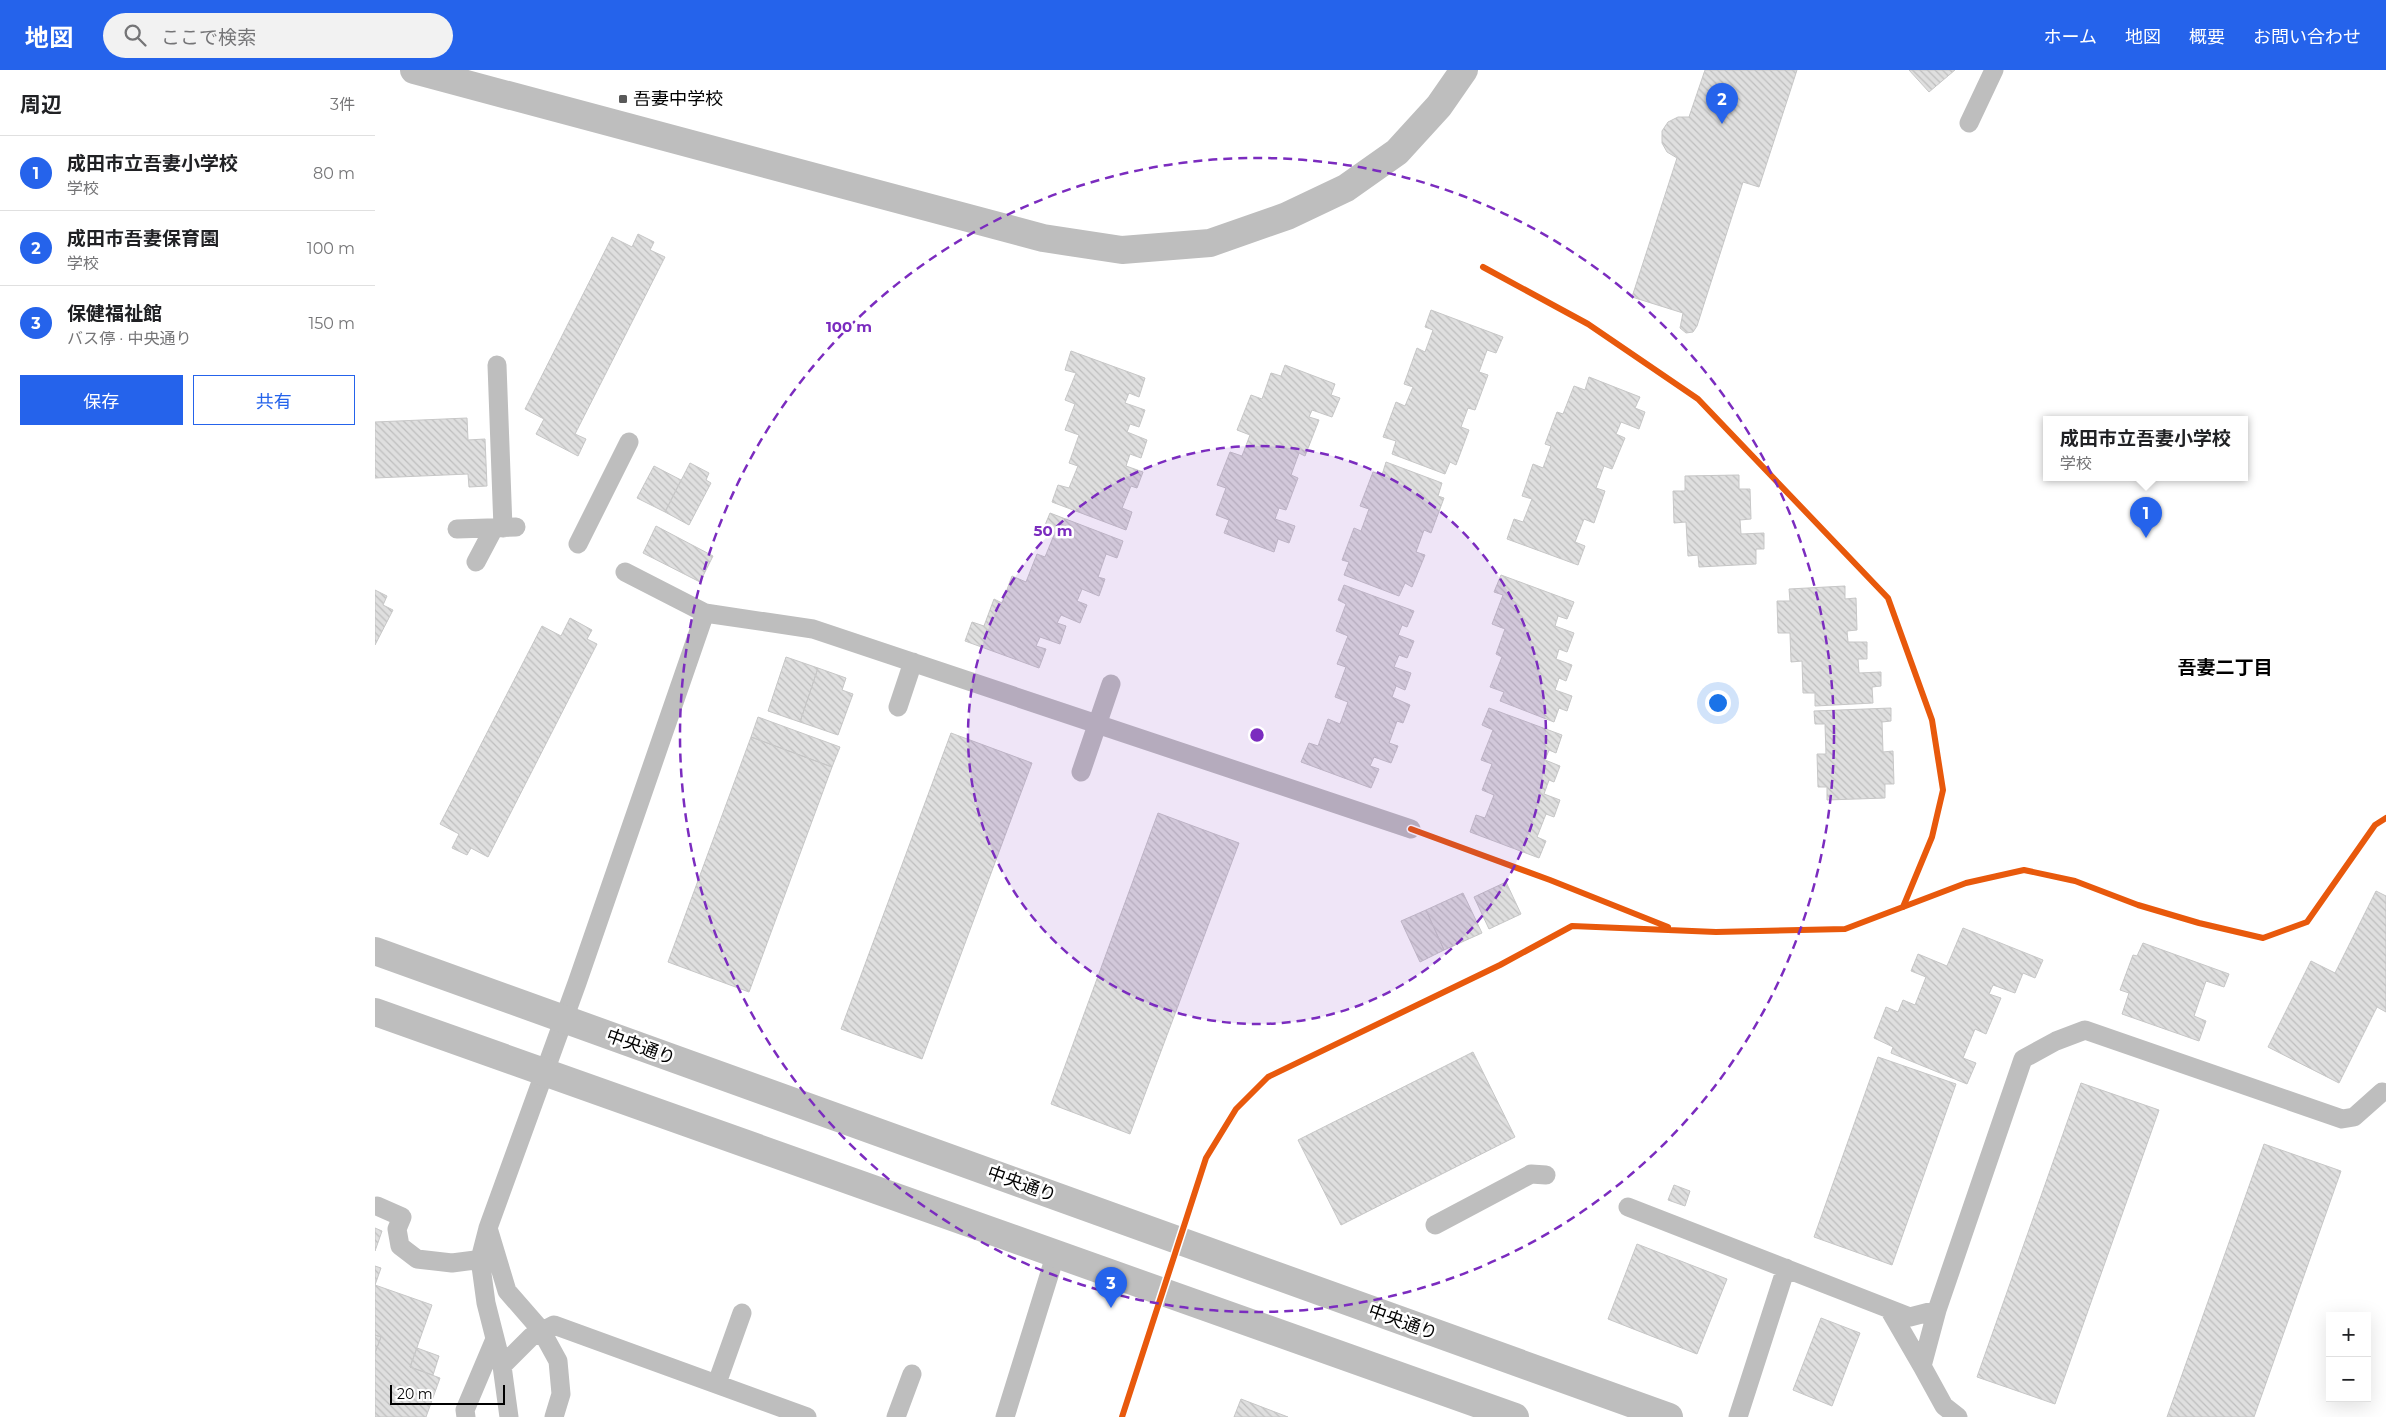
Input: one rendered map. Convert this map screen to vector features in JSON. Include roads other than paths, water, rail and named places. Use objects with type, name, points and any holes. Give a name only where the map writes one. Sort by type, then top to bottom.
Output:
[{"type":"street","points":[[414,70],[1043,238],[1122,250],[1210,243],[1287,216],[1346,188],[1397,152],[1439,106],[1464,70]]},
{"type":"street","name":"中央通り","points":[[375,950],[1669,1417]]},
{"type":"street","points":[[375,1012],[1515,1417]]},
{"type":"lane","points":[[1969,123],[1994,70]]},
{"type":"lane","points":[[476,562],[504,527],[497,366]]},
{"type":"lane","points":[[578,544],[629,442]]},
{"type":"lane","points":[[457,529],[504,527]]},
{"type":"lane","points":[[625,572],[705,613],[813,628],[1411,829]]},
{"type":"lane","points":[[509,1417],[502,1366],[486,1303],[489,1258],[488,1228],[545,1073],[705,613]]},
{"type":"lane","points":[[898,707],[913,662]]},
{"type":"lane","points":[[1081,772],[1111,684]]},
{"type":"lane","points":[[1922,1366],[1937,1310],[2023,1059],[2056,1040],[2085,1030],[2342,1119],[2354,1117],[2382,1092]]},
{"type":"lane","points":[[1435,1225],[1531,1174],[1546,1176]]},
{"type":"lane","points":[[377,1206],[402,1216],[397,1229],[399,1246],[417,1259],[452,1263],[489,1258]]},
{"type":"lane","points":[[1628,1207],[1909,1317],[1937,1310]]},
{"type":"lane","points":[[1005,1417],[1056,1253]]},
{"type":"lane","points":[[489,1258],[507,1292],[541,1330],[558,1361],[561,1394],[554,1417]]},
{"type":"lane","points":[[1738,1417],[1787,1268]]},
{"type":"lane","points":[[1889,1309],[1944,1406],[1958,1417]]},
{"type":"lane","points":[[717,1383],[742,1313]]},
{"type":"lane","points":[[502,1366],[531,1337],[541,1330],[554,1325],[807,1417]]},
{"type":"lane","points":[[466,1417],[465,1410],[495,1339]]},
{"type":"lane","points":[[896,1417],[912,1374]]},
{"type":"place","name":"吾妻中学校","points":[[623,99]]},
{"type":"place","name":"成田市吾妻保育園","points":[[1722,124]]},
{"type":"place","name":"成田市立吾妻小学校","points":[[2146,538]]},
{"type":"place","name":"保健福祉館","points":[[1111,1308]]},
{"type":"district","name":"吾妻二丁目","points":[[2225,667]]}]
